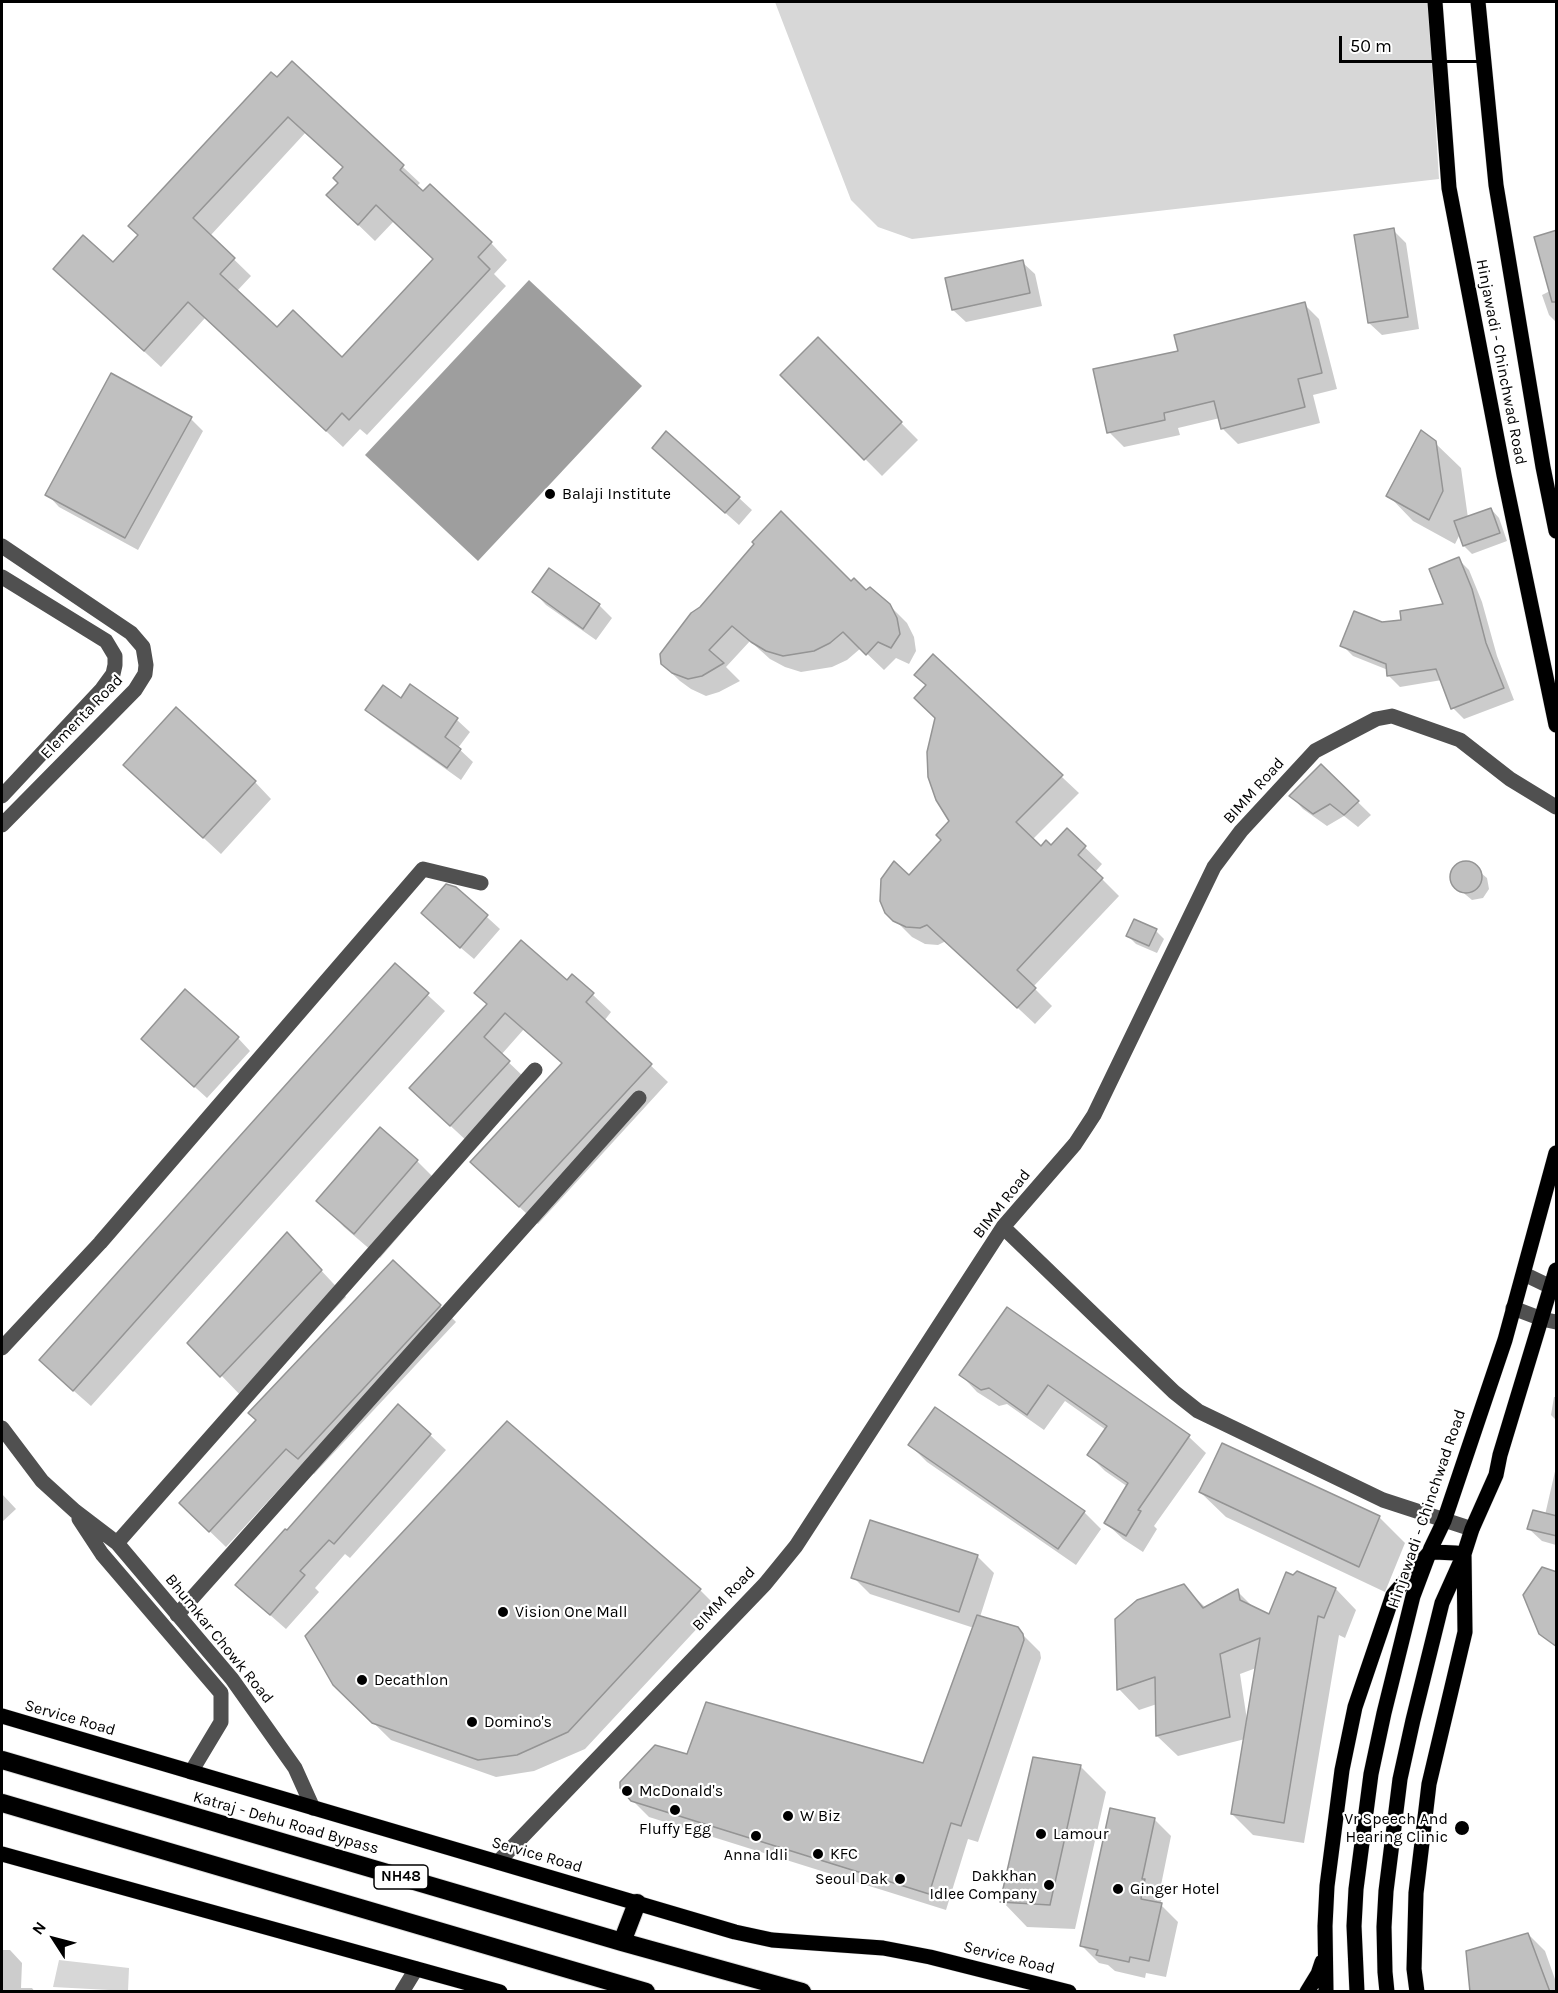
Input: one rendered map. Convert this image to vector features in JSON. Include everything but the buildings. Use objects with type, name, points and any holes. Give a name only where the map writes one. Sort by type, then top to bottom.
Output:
[{"type":"highway","name":"Katraj - Dehu Road Bypass","points":[[2,1760],[622,1942],[802,1992]]},
{"type":"highway","name":"NH48","points":[[2,1803],[646,1992]]},
{"type":"highway","points":[[622,1942],[637,1903]]},
{"type":"main road","name":"Hinjawadi - Chinchwad Road","points":[[1436,2],[1449,188],[1504,475],[1557,725]]},
{"type":"main road","name":"Hinjawadi - Chinchwad Road","points":[[1478,2],[1496,185],[1543,467],[1557,531]]},
{"type":"main road","name":"Hinjawadi - Chinchwad Road","points":[[1357,1992],[1354,1926],[1356,1888],[1371,1774],[1413,1596],[1428,1554],[1444,1521],[1505,1340],[1557,1153]]},
{"type":"main road","points":[[1387,1992],[1384,1972],[1385,1903],[1400,1779],[1442,1603],[1496,1474],[1549,1321],[1557,1270]]},
{"type":"main road","points":[[1326,1992],[1327,1886],[1342,1770],[1355,1707],[1393,1595],[1428,1554],[1435,1552],[1464,1554]]},
{"type":"main road","points":[[1417,1992],[1414,1927],[1417,1883],[1430,1784],[1465,1632],[1464,1554]]},
{"type":"main road","name":"Service Road","points":[[2,1716],[735,1932],[772,1940],[883,1948],[930,1957],[1069,1992]]},
{"type":"main road","points":[[2,1854],[500,1992]]},
{"type":"main road","points":[[1307,1992],[1318,1974],[1325,1955]]},
{"type":"street","name":"Elementa Road","points":[[2,546],[131,633],[143,647],[146,665],[141,682],[2,825]]},
{"type":"street","name":"Elementa Road","points":[[2,577],[99,636],[111,648],[115,656],[115,665],[109,681],[2,796]]},
{"type":"street","points":[[99,636],[111,618]]},
{"type":"street","name":"BIMM Road","points":[[498,1862],[765,1584],[796,1546],[1003,1227],[1075,1144],[1094,1115],[1214,867],[1241,831],[1316,751],[1376,719],[1392,716],[1460,740],[1510,778],[1557,807]]},
{"type":"street","points":[[2,1348],[100,1243],[423,869],[481,883]]},
{"type":"street","points":[[117,1543],[535,1070]]},
{"type":"street","points":[[177,1615],[639,1098]]},
{"type":"street","points":[[1003,1227],[1174,1392],[1198,1411],[1383,1500],[1472,1529]]},
{"type":"street","points":[[1524,1274],[1554,1287]]},
{"type":"street","points":[[1513,1308],[1549,1321]]},
{"type":"street","name":"Bhumkar Chowk Road","points":[[2,1428],[42,1481],[75,1511],[117,1543],[232,1679],[295,1768],[313,1808]]},
{"type":"street","name":"Bhumkar Chowk Road","points":[[75,1511],[102,1554],[221,1693],[221,1722],[191,1772]]},
{"type":"street","points":[[221,1693],[232,1679]]},
{"type":"street","points":[[402,1992],[416,1969]]},
{"type":"shaded area","points":[[775,2],[1428,2],[1439,179],[912,239],[878,227],[851,200]]},
{"type":"shaded area","points":[[529,280],[642,386],[478,561],[365,455]]},
{"type":"shaded area","points":[[59,1960],[129,1968],[128,1991],[53,1987]]},
{"type":"place","name":"Balaji Institute","points":[[550,494]]},
{"type":"place","name":"Vision One Mall","points":[[503,1612]]},
{"type":"place","name":"Decathlon","points":[[362,1680]]},
{"type":"place","name":"Domino's","points":[[472,1722]]},
{"type":"place","name":"McDonald's","points":[[627,1791]]},
{"type":"place","name":"Fluffy Egg","points":[[675,1810]]},
{"type":"place","name":"W Biz","points":[[788,1816]]},
{"type":"place","name":"Vr Speech And Hearing Clinic","points":[[1462,1828]]},
{"type":"place","name":"Lamour","points":[[1041,1834]]},
{"type":"place","name":"Anna Idli","points":[[756,1836]]},
{"type":"place","name":"KFC","points":[[818,1854]]},
{"type":"place","name":"Seoul Dak","points":[[900,1879]]},
{"type":"place","name":"Dakkhan Idlee Company","points":[[1049,1885]]},
{"type":"place","name":"Ginger Hotel","points":[[1118,1889]]}]
